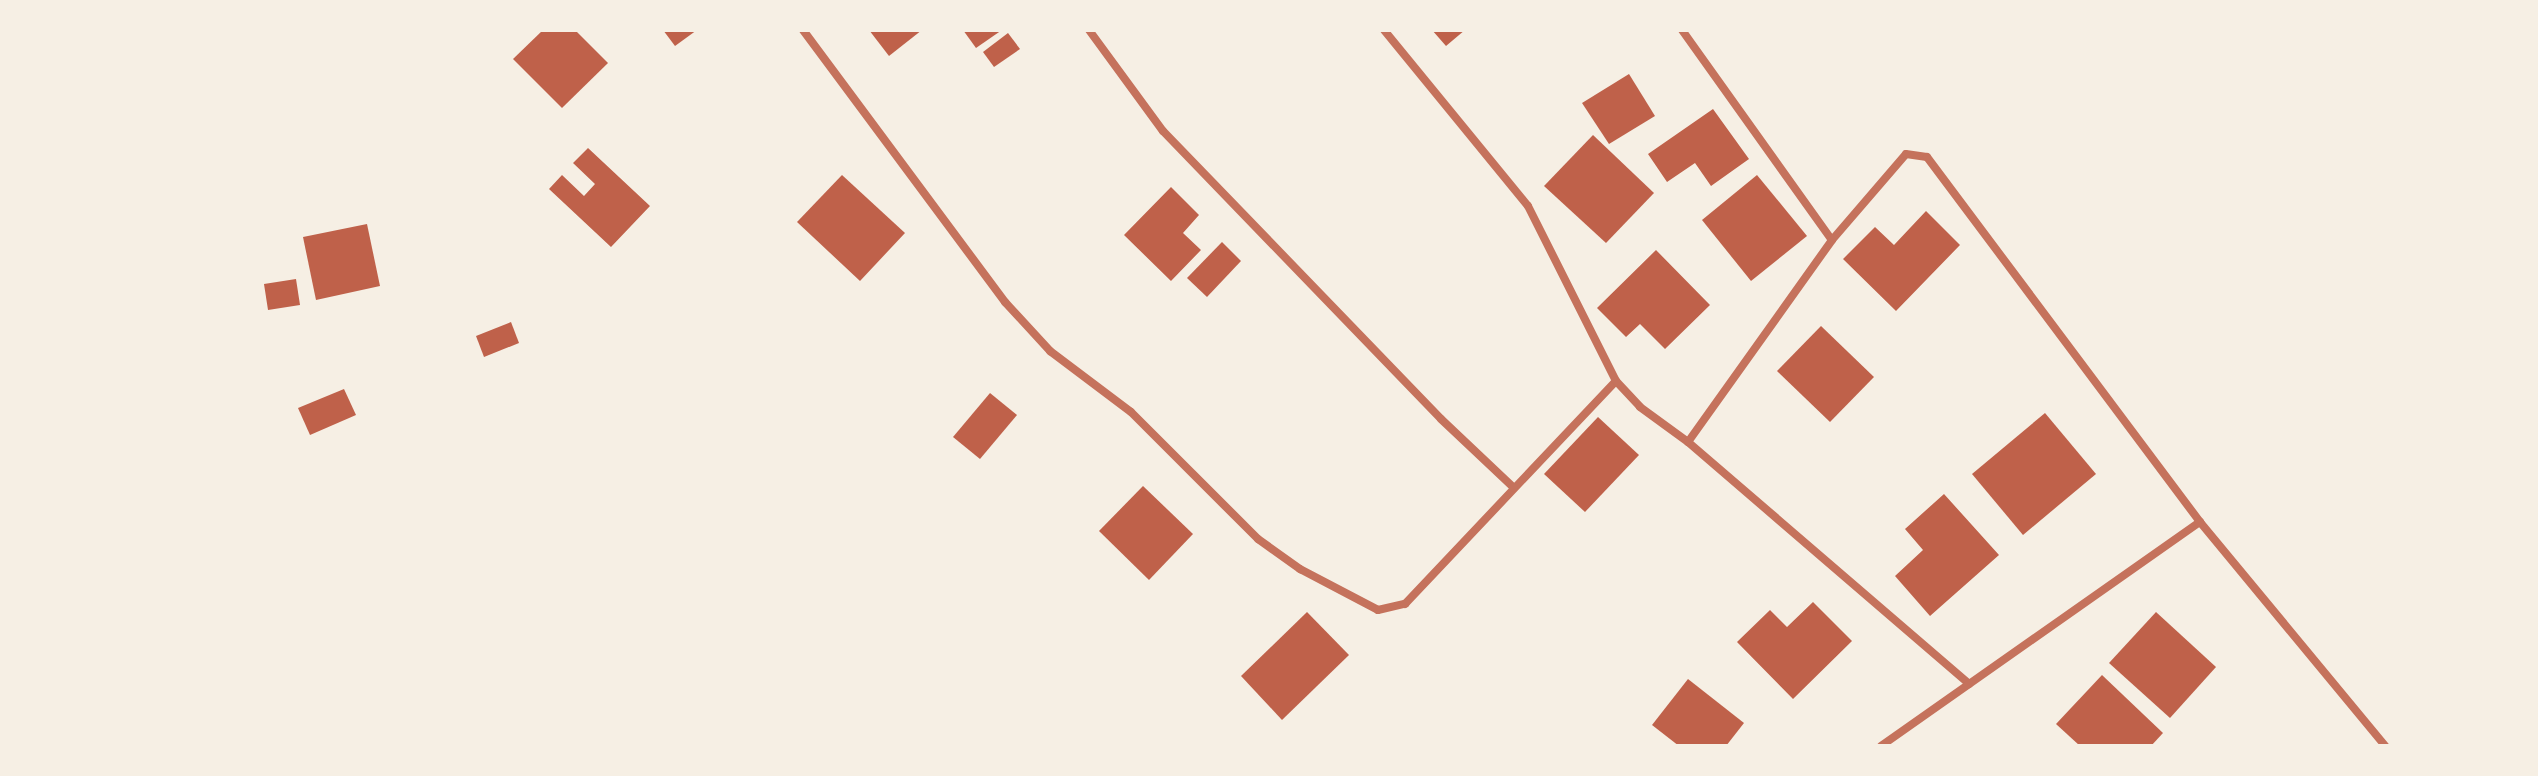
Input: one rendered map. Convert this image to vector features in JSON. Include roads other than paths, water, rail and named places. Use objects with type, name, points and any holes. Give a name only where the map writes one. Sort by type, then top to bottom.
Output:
[{"type":"street","points":[[803,30],[1023,322],[1050,351],[1131,412],[1258,539],[1300,569],[1378,610],[1405,604],[1616,381]]},
{"type":"street","points":[[1089,30],[1163,131],[1441,419],[1514,488]]},
{"type":"street","points":[[1384,30],[1528,206],[1616,381],[1640,407],[1688,442],[1969,684]]},
{"type":"street","points":[[1682,30],[1832,240]]},
{"type":"street","points":[[1688,442],[1832,240],[1906,154],[1927,157],[2200,522],[2385,746]]},
{"type":"street","points":[[1881,746],[2200,522]]}]
